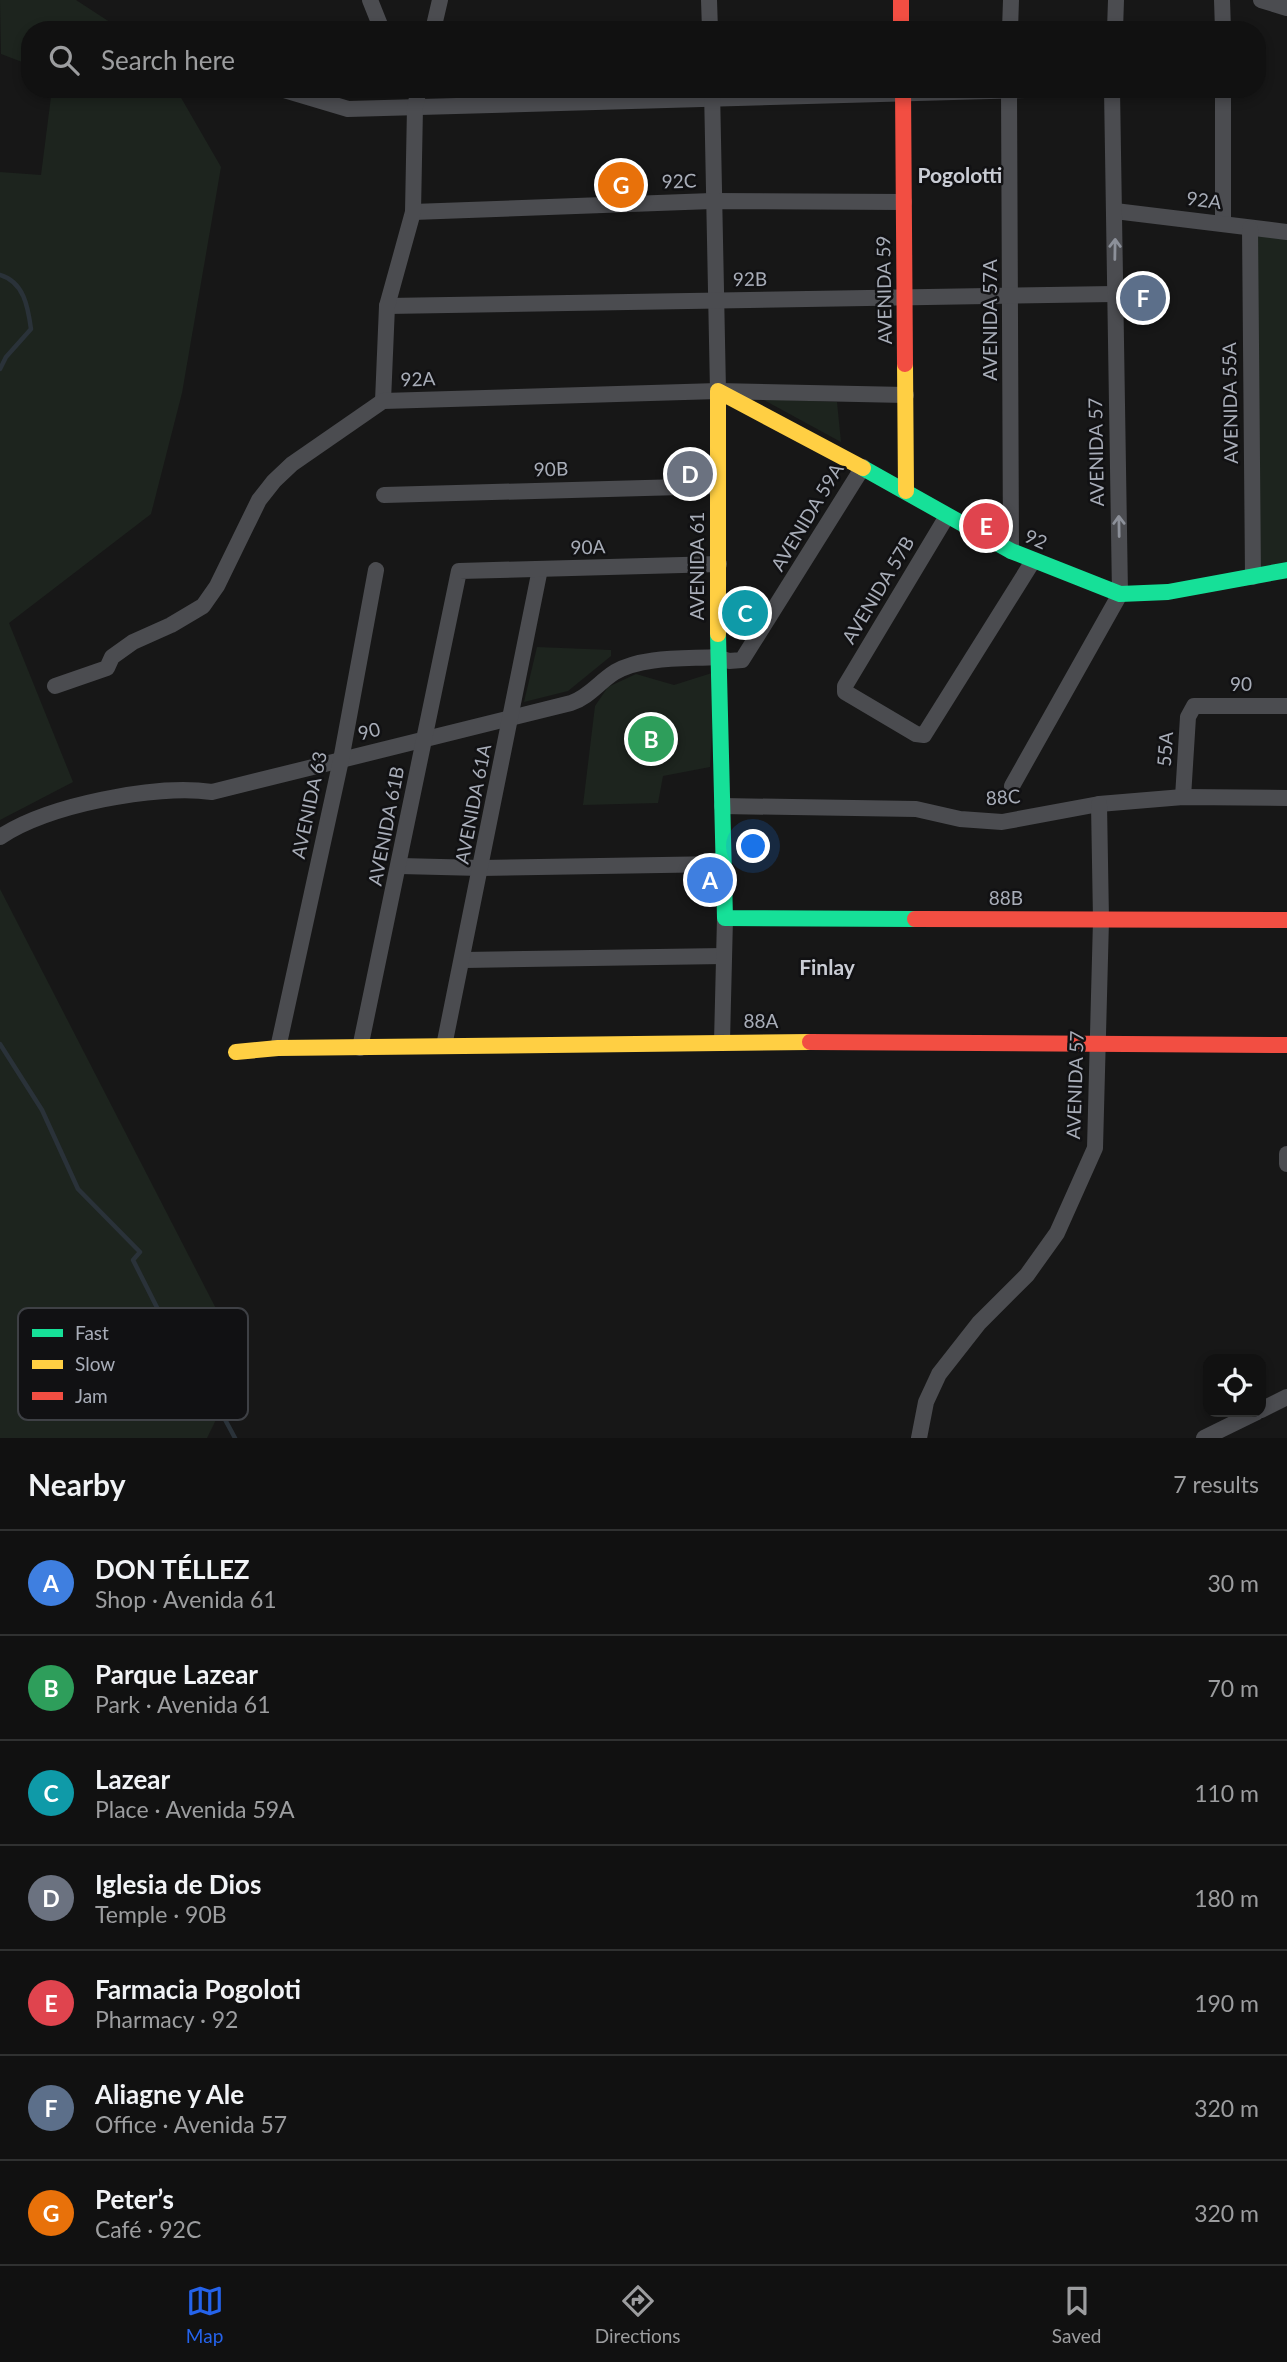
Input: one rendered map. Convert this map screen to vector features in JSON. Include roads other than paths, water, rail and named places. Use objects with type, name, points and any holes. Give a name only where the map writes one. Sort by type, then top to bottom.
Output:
[{"type":"street","points":[[370,0],[378,21]]},
{"type":"street","points":[[435,21],[440,0]]},
{"type":"street","points":[[709,0],[710,21]]},
{"type":"street","points":[[901,0],[901,21]]},
{"type":"street","points":[[1010,0],[1010,21]]},
{"type":"street","points":[[1115,21],[1116,0]]},
{"type":"street","points":[[1222,0],[1223,21]]},
{"type":"street","points":[[1261,0],[1287,8]]},
{"type":"street","points":[[311,98],[348,109],[606,98]]},
{"type":"street","points":[[411,98],[415,107]]},
{"type":"street","points":[[383,401],[387,306],[413,212],[417,98]]},
{"type":"street","name":"AVENIDA 61","points":[[712,98],[713,300],[718,391],[718,657],[725,918],[722,1042]]},
{"type":"street","name":"AVENIDA 59","points":[[903,98],[906,491]]},
{"type":"street","name":"AVENIDA 57A","points":[[1009,98],[1011,551]]},
{"type":"street","name":"AVENIDA 57","points":[[1112,98],[1120,594]]},
{"type":"street","points":[[1223,98],[1223,223]]},
{"type":"street","name":"92C","points":[[413,212],[712,201],[904,202]]},
{"type":"street","name":"92A","points":[[1115,211],[1287,232]]},
{"type":"street","name":"AVENIDA 55A","points":[[1250,228],[1253,577]]},
{"type":"street","name":"92B","points":[[387,306],[1114,294]]},
{"type":"street","name":"92A","points":[[55,686],[107,668],[113,657],[133,642],[172,625],[203,606],[217,586],[259,500],[274,481],[292,464],[383,401],[718,391],[906,395]]},
{"type":"street","name":"92","points":[[718,391],[863,467],[1011,551],[1120,594],[1168,592],[1287,570]]},
{"type":"street","name":"AVENIDA 59A","points":[[742,660],[753,647],[863,467]]},
{"type":"street","name":"90B","points":[[384,495],[718,486]]},
{"type":"street","name":"AVENIDA 57B","points":[[947,516],[845,686],[845,692],[916,734],[924,735],[1033,561]]},
{"type":"street","name":"90A","points":[[459,570],[719,564]]},
{"type":"street","name":"AVENIDA 61A","points":[[444,1046],[464,960],[540,569]]},
{"type":"street","name":"AVENIDA 63","points":[[278,1048],[341,760],[376,570]]},
{"type":"street","name":"AVENIDA 61B","points":[[360,1048],[400,866],[459,570]]},
{"type":"street","points":[[1012,786],[1120,594]]},
{"type":"street","name":"90","points":[[0,837],[19,824],[71,807],[166,791],[212,792],[582,699],[602,681],[628,666],[718,657],[742,660]]},
{"type":"street","name":"90","points":[[1194,706],[1287,706]]},
{"type":"street","name":"55A","points":[[1183,797],[1188,717],[1194,706]]},
{"type":"street","name":"88C","points":[[722,806],[916,809],[960,819],[1002,822],[1099,804],[1183,797],[1287,798]]},
{"type":"street","name":"AVENIDA 57","points":[[919,1438],[926,1402],[939,1374],[979,1323],[1027,1275],[1057,1233],[1083,1180],[1095,1148],[1101,920],[1099,804]]},
{"type":"street","points":[[400,866],[481,868],[723,864]]},
{"type":"street","name":"88B","points":[[725,918],[1287,920]]},
{"type":"street","points":[[464,960],[724,956]]},
{"type":"street","name":"88A","points":[[236,1052],[278,1048],[722,1042],[1287,1045]]},
{"type":"street","points":[[1287,1154],[1287,1164]]},
{"type":"street","points":[[1266,1408],[1287,1397]]},
{"type":"street","points":[[1204,1438],[1247,1417]]},
{"type":"waterway","points":[[0,275],[8,278],[20,289],[31,329],[6,357],[0,369]]},
{"type":"waterway","points":[[0,1044],[42,1110],[78,1189],[140,1252],[133,1260],[157,1308]]},
{"type":"waterway","points":[[225,1420],[235,1438]]},
{"type":"place","name":"Peter’s","points":[[621,185]]},
{"type":"place","name":"Aliagne y Ale","points":[[1143,298]]},
{"type":"place","name":"Iglesia de Dios","points":[[690,474]]},
{"type":"place","name":"Farmacia Pogoloti","points":[[986,526]]},
{"type":"place","name":"Lazear","points":[[745,613]]},
{"type":"place","name":"Parque Lazear","points":[[651,739]]},
{"type":"place","name":"DON TÉLLEZ","points":[[710,880]]},
{"type":"district","name":"Pogolotti","points":[[960,176]]},
{"type":"district","name":"Finlay","points":[[827,968]]}]
